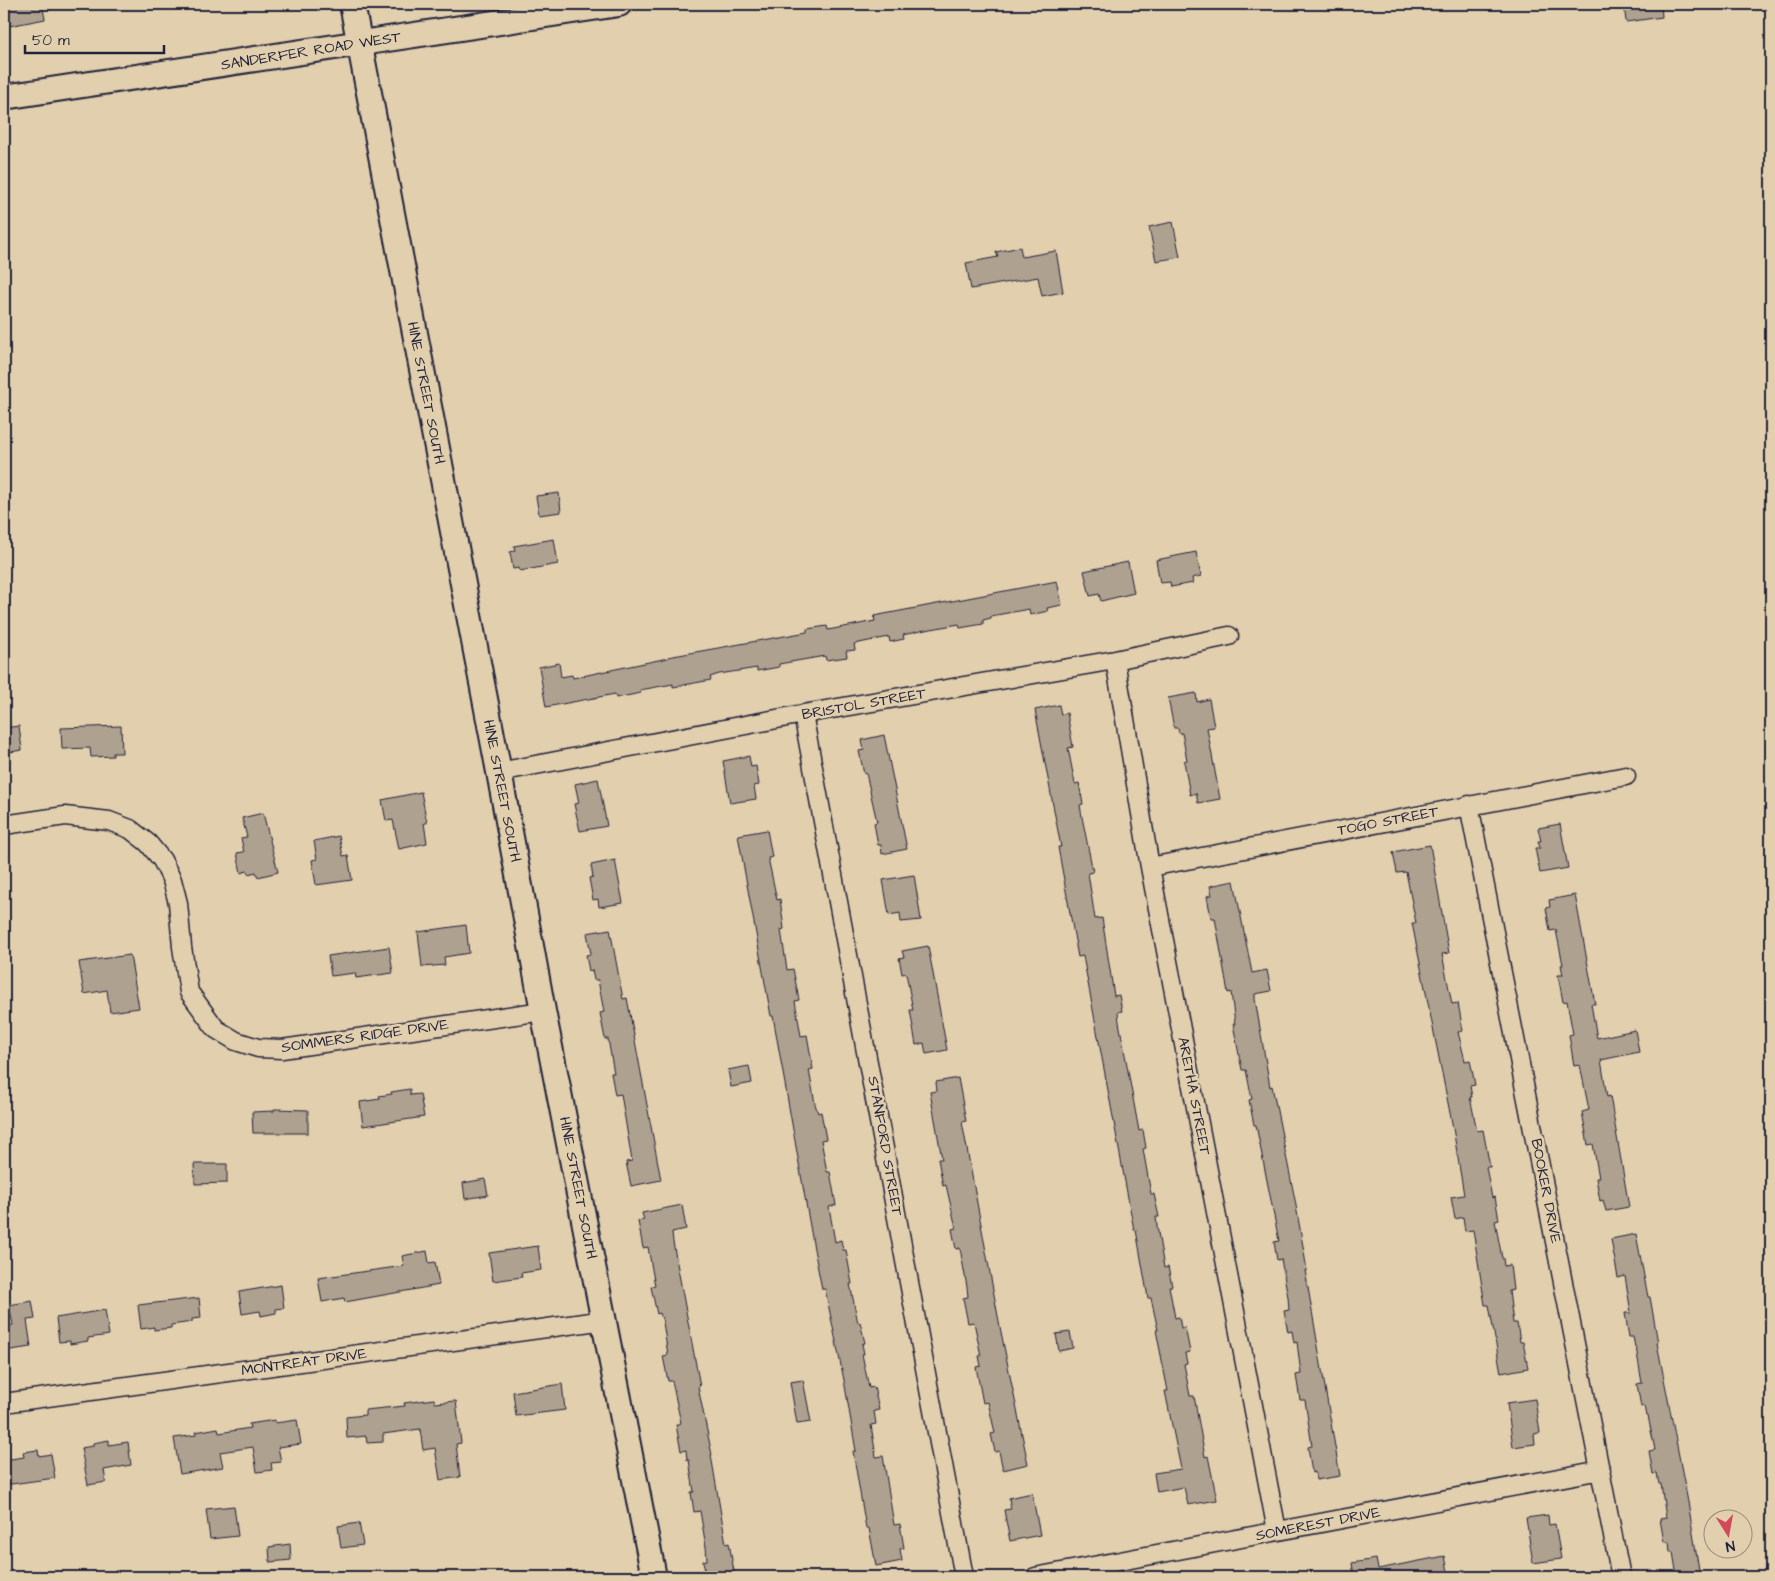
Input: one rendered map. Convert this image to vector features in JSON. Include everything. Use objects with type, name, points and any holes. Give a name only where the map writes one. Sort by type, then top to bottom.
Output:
[{"type":"street","name":"HINE STREET SOUTH","points":[[352,4],[543,1011],[654,1577]]},
{"type":"street","name":"SANDERFER ROAD WEST","points":[[4,97],[619,4]]},
{"type":"street","name":"BRISTOL STREET","points":[[499,772],[803,714],[1115,660],[1229,636]]},
{"type":"street","name":"ARETHA STREET","points":[[1115,660],[1150,867],[1277,1532]]},
{"type":"street","name":"STANFORD STREET","points":[[803,714],[964,1577]]},
{"type":"street","name":"TOGO STREET","points":[[1150,867],[1626,776]]},
{"type":"street","name":"BOOKER DRIVE","points":[[1469,805],[1621,1577]]},
{"type":"street","name":"SOMMERS RIDGE DRIVE","points":[[4,825],[65,816],[109,821],[130,829],[148,843],[162,860],[172,880],[178,903],[182,948],[189,992],[216,1029],[236,1041],[258,1048],[282,1049],[543,1011]]},
{"type":"street","name":"MONTREAT DRIVE","points":[[4,1403],[605,1320]]},
{"type":"street","name":"SOMEREST DRIVE","points":[[1035,1577],[1601,1470]]},
{"type":"building","points":[[4,4],[42,4],[45,19],[4,27]]},
{"type":"building","points":[[1624,4],[1661,4],[1662,17],[1626,22]]},
{"type":"building","points":[[1173,222],[1180,257],[1156,261],[1149,227]]},
{"type":"building","points":[[1020,247],[1022,257],[1056,251],[1063,292],[1042,296],[1038,277],[971,289],[966,263],[998,257],[996,252]]},
{"type":"building","points":[[559,493],[561,512],[539,515],[536,496]]},
{"type":"building","points":[[554,539],[558,564],[520,571],[519,568],[513,569],[510,552],[515,551],[514,546]]},
{"type":"building","points":[[1196,552],[1201,576],[1192,578],[1193,583],[1171,587],[1170,582],[1160,583],[1156,560]]},
{"type":"building","points":[[1128,562],[1134,593],[1101,601],[1099,594],[1090,596],[1084,571]]},
{"type":"building","points":[[1057,581],[1062,605],[1047,608],[1048,611],[1030,615],[1029,609],[991,616],[991,618],[983,620],[983,624],[960,628],[959,624],[903,635],[904,639],[890,642],[889,637],[854,644],[855,650],[846,651],[847,657],[826,660],[825,656],[779,664],[779,667],[757,671],[757,668],[719,674],[710,677],[711,680],[673,687],[673,684],[640,690],[641,693],[616,698],[615,694],[546,707],[539,667],[559,663],[561,677],[572,675],[573,678],[668,657],[807,632],[807,629],[827,626],[828,630],[875,621],[874,616]]},
{"type":"building","points":[[1196,693],[1197,702],[1209,699],[1214,727],[1207,728],[1220,799],[1198,803],[1196,793],[1190,795],[1184,761],[1187,760],[1182,733],[1179,733],[1178,728],[1174,728],[1168,698]]},
{"type":"building","points":[[1059,705],[1061,715],[1067,713],[1073,747],[1068,748],[1075,784],[1079,783],[1083,804],[1080,805],[1093,872],[1088,873],[1095,919],[1102,918],[1114,996],[1119,995],[1122,1011],[1118,1012],[1119,1022],[1139,1131],[1143,1130],[1146,1148],[1143,1149],[1151,1194],[1154,1194],[1159,1217],[1156,1217],[1164,1268],[1168,1267],[1172,1286],[1169,1286],[1175,1318],[1179,1317],[1181,1328],[1185,1327],[1190,1352],[1185,1353],[1187,1363],[1184,1364],[1190,1396],[1194,1396],[1205,1457],[1208,1456],[1217,1500],[1188,1505],[1184,1487],[1157,1492],[1154,1473],[1181,1469],[1165,1391],[1168,1391],[1156,1330],[1158,1330],[1151,1298],[1148,1298],[1136,1230],[1134,1230],[1083,956],[1078,957],[1058,847],[1061,847],[1035,710]]},
{"type":"building","points":[[19,726],[22,750],[4,753],[4,728]]},
{"type":"building","points":[[121,726],[122,753],[113,753],[113,756],[91,757],[90,748],[62,749],[61,728]]},
{"type":"building","points":[[884,735],[907,849],[882,854],[881,845],[878,845],[874,823],[877,822],[859,751],[864,750],[862,740]]},
{"type":"building","points":[[749,756],[751,767],[756,766],[759,785],[754,786],[756,799],[730,803],[723,761]]},
{"type":"building","points":[[598,779],[607,826],[580,831],[574,804],[579,803],[575,784]]},
{"type":"building","points":[[421,792],[427,823],[424,823],[427,843],[399,849],[393,820],[386,821],[382,800]]},
{"type":"building","points":[[263,813],[278,872],[258,877],[256,872],[248,874],[247,871],[241,873],[237,853],[244,852],[241,838],[247,837],[242,818]]},
{"type":"building","points":[[1560,824],[1568,868],[1540,873],[1535,848],[1540,848],[1538,841],[1541,841],[1538,828]]},
{"type":"building","points":[[767,830],[772,857],[768,858],[777,900],[780,899],[784,929],[781,930],[787,970],[793,969],[799,1000],[795,1001],[801,1036],[807,1035],[813,1069],[809,1070],[815,1104],[818,1113],[821,1112],[826,1139],[821,1140],[827,1172],[830,1172],[836,1205],[829,1207],[835,1242],[841,1240],[843,1250],[846,1250],[852,1284],[850,1284],[858,1323],[860,1322],[865,1343],[862,1344],[864,1354],[862,1354],[869,1388],[874,1387],[879,1410],[874,1411],[876,1424],[871,1425],[876,1457],[883,1456],[894,1525],[900,1524],[904,1548],[900,1549],[902,1561],[876,1566],[869,1528],[866,1528],[853,1451],[856,1451],[844,1380],[825,1289],[822,1289],[814,1249],[773,1016],[771,1016],[738,835]]},
{"type":"building","points":[[339,836],[343,856],[348,855],[352,880],[316,885],[312,860],[317,859],[314,841]]},
{"type":"building","points":[[1430,845],[1449,953],[1442,954],[1452,1004],[1458,1003],[1463,1031],[1458,1032],[1465,1061],[1470,1060],[1475,1085],[1470,1086],[1472,1097],[1470,1097],[1477,1131],[1483,1130],[1490,1167],[1486,1167],[1492,1198],[1495,1197],[1499,1220],[1495,1221],[1502,1258],[1504,1266],[1510,1265],[1513,1290],[1509,1291],[1513,1323],[1517,1323],[1520,1342],[1523,1342],[1528,1368],[1501,1373],[1489,1305],[1485,1305],[1473,1230],[1465,1231],[1463,1217],[1455,1219],[1451,1197],[1464,1195],[1453,1128],[1412,923],[1416,923],[1406,872],[1397,873],[1393,852]]},
{"type":"building","points":[[615,860],[623,903],[599,907],[598,899],[593,900],[589,878],[593,877],[591,865]]},
{"type":"building","points":[[914,875],[921,920],[901,922],[900,913],[889,915],[883,880]]},
{"type":"building","points":[[1234,881],[1252,973],[1267,970],[1271,991],[1255,994],[1255,999],[1270,1087],[1272,1086],[1295,1200],[1340,1476],[1316,1480],[1315,1472],[1312,1473],[1308,1447],[1312,1446],[1305,1400],[1300,1400],[1296,1375],[1301,1374],[1297,1342],[1294,1343],[1292,1331],[1288,1332],[1284,1311],[1289,1310],[1288,1297],[1281,1259],[1277,1260],[1274,1242],[1279,1241],[1256,1125],[1254,1125],[1249,1100],[1252,1099],[1246,1070],[1242,1070],[1233,1024],[1235,1024],[1231,992],[1228,993],[1215,918],[1211,918],[1207,896],[1212,895],[1210,886]]},
{"type":"building","points":[[1575,895],[1595,1004],[1591,1004],[1597,1038],[1635,1030],[1639,1052],[1601,1060],[1607,1097],[1610,1096],[1629,1207],[1606,1211],[1603,1200],[1600,1201],[1596,1178],[1599,1178],[1593,1144],[1588,1145],[1582,1112],[1589,1110],[1580,1065],[1574,1066],[1569,1035],[1573,1034],[1567,1001],[1563,1002],[1558,975],[1563,975],[1561,965],[1563,965],[1556,930],[1550,931],[1546,908],[1550,907],[1549,900]]},
{"type":"building","points":[[466,925],[469,953],[444,957],[445,965],[422,967],[418,932]]},
{"type":"building","points":[[610,929],[623,999],[627,998],[661,1180],[631,1186],[626,1162],[632,1161],[621,1094],[615,1095],[611,1073],[614,1073],[608,1039],[605,1039],[600,1013],[604,1012],[598,980],[594,980],[592,970],[589,971],[586,955],[591,954],[587,933]]},
{"type":"building","points":[[928,946],[947,1050],[926,1054],[924,1043],[916,1045],[910,1010],[913,1010],[906,973],[902,974],[899,958],[904,957],[902,951]]},
{"type":"building","points":[[389,947],[393,973],[356,978],[355,973],[331,976],[328,956]]},
{"type":"building","points":[[130,955],[139,1008],[110,1012],[107,990],[84,994],[79,962]]},
{"type":"building","points":[[749,1066],[752,1083],[731,1087],[728,1070]]},
{"type":"building","points":[[958,1078],[966,1121],[962,1122],[1000,1327],[1028,1464],[1003,1470],[999,1451],[995,1452],[991,1434],[995,1433],[988,1402],[983,1403],[976,1367],[981,1366],[979,1356],[981,1356],[974,1322],[968,1323],[963,1298],[968,1297],[967,1287],[960,1248],[956,1249],[952,1229],[956,1228],[946,1185],[943,1186],[938,1159],[942,1159],[930,1092],[937,1091],[936,1082]]},
{"type":"building","points":[[410,1089],[410,1095],[420,1094],[424,1117],[363,1126],[360,1102],[380,1099],[379,1096],[392,1094],[391,1092]]},
{"type":"building","points":[[274,1109],[308,1110],[308,1133],[253,1133],[252,1112],[274,1111]]},
{"type":"building","points":[[194,1164],[227,1164],[227,1183],[195,1184]]},
{"type":"building","points":[[485,1179],[488,1195],[465,1199],[463,1183]]},
{"type":"building","points":[[682,1205],[686,1229],[672,1232],[673,1242],[700,1386],[698,1387],[712,1455],[726,1544],[729,1543],[735,1577],[706,1577],[703,1561],[707,1560],[706,1547],[700,1511],[694,1512],[691,1492],[694,1492],[689,1460],[687,1460],[686,1450],[681,1451],[676,1425],[681,1423],[672,1381],[668,1381],[663,1356],[668,1355],[663,1322],[660,1313],[657,1314],[651,1287],[655,1286],[648,1247],[643,1248],[638,1221],[644,1220],[642,1213]]},
{"type":"building","points":[[1636,1234],[1648,1297],[1650,1297],[1700,1577],[1677,1577],[1673,1552],[1670,1552],[1669,1542],[1664,1542],[1660,1519],[1666,1518],[1661,1484],[1659,1484],[1657,1473],[1653,1474],[1649,1451],[1655,1450],[1648,1416],[1645,1406],[1641,1407],[1637,1384],[1642,1383],[1636,1347],[1633,1337],[1629,1337],[1625,1313],[1631,1313],[1625,1276],[1618,1278],[1611,1239]]},
{"type":"building","points":[[538,1246],[541,1270],[521,1273],[522,1277],[493,1281],[489,1253]]},
{"type":"building","points":[[427,1251],[429,1263],[435,1262],[439,1285],[345,1302],[344,1298],[322,1302],[318,1278],[404,1266],[402,1256]]},
{"type":"building","points":[[281,1285],[284,1308],[276,1309],[276,1313],[261,1316],[260,1311],[242,1314],[239,1292]]},
{"type":"building","points":[[199,1298],[201,1318],[192,1319],[192,1322],[171,1325],[171,1328],[154,1330],[154,1327],[141,1329],[138,1305]]},
{"type":"building","points":[[32,1301],[35,1319],[27,1320],[31,1347],[4,1351],[4,1327],[13,1325],[9,1305]]},
{"type":"building","points":[[105,1310],[109,1335],[88,1338],[88,1341],[70,1344],[70,1341],[59,1342],[56,1318]]},
{"type":"building","points":[[1070,1332],[1073,1348],[1059,1351],[1056,1334]]},
{"type":"building","points":[[803,1380],[811,1422],[797,1424],[790,1382]]},
{"type":"building","points":[[562,1384],[565,1410],[516,1416],[513,1392]]},
{"type":"building","points":[[434,1399],[435,1403],[456,1401],[461,1443],[456,1444],[460,1477],[440,1480],[435,1448],[423,1450],[420,1429],[383,1434],[383,1442],[367,1443],[366,1436],[347,1438],[346,1417],[365,1415],[365,1410],[405,1406],[404,1403]]},
{"type":"building","points":[[1535,1399],[1540,1433],[1534,1434],[1535,1444],[1513,1447],[1507,1403]]},
{"type":"building","points":[[275,1420],[275,1423],[297,1420],[301,1444],[278,1447],[281,1462],[271,1463],[272,1470],[257,1472],[253,1447],[220,1452],[223,1467],[180,1474],[174,1438],[196,1435],[195,1432],[218,1428],[219,1433],[250,1428],[249,1424]]},
{"type":"building","points":[[109,1440],[109,1445],[128,1442],[131,1465],[104,1470],[106,1482],[88,1485],[81,1448],[93,1446],[93,1443]]},
{"type":"building","points":[[38,1450],[39,1456],[51,1454],[55,1478],[4,1485],[4,1460],[24,1457],[23,1452]]},
{"type":"building","points":[[1032,1493],[1040,1535],[1010,1541],[1004,1510],[1011,1509],[1009,1498]]},
{"type":"building","points":[[234,1506],[238,1536],[210,1539],[206,1509]]},
{"type":"building","points":[[1548,1515],[1549,1525],[1555,1524],[1561,1559],[1533,1563],[1526,1518]]},
{"type":"building","points":[[359,1523],[363,1545],[341,1548],[338,1526]]},
{"type":"building","points":[[290,1544],[291,1560],[270,1562],[269,1547]]},
{"type":"building","points":[[1445,1556],[1449,1577],[1354,1577],[1352,1563],[1376,1559],[1378,1569]]}]
